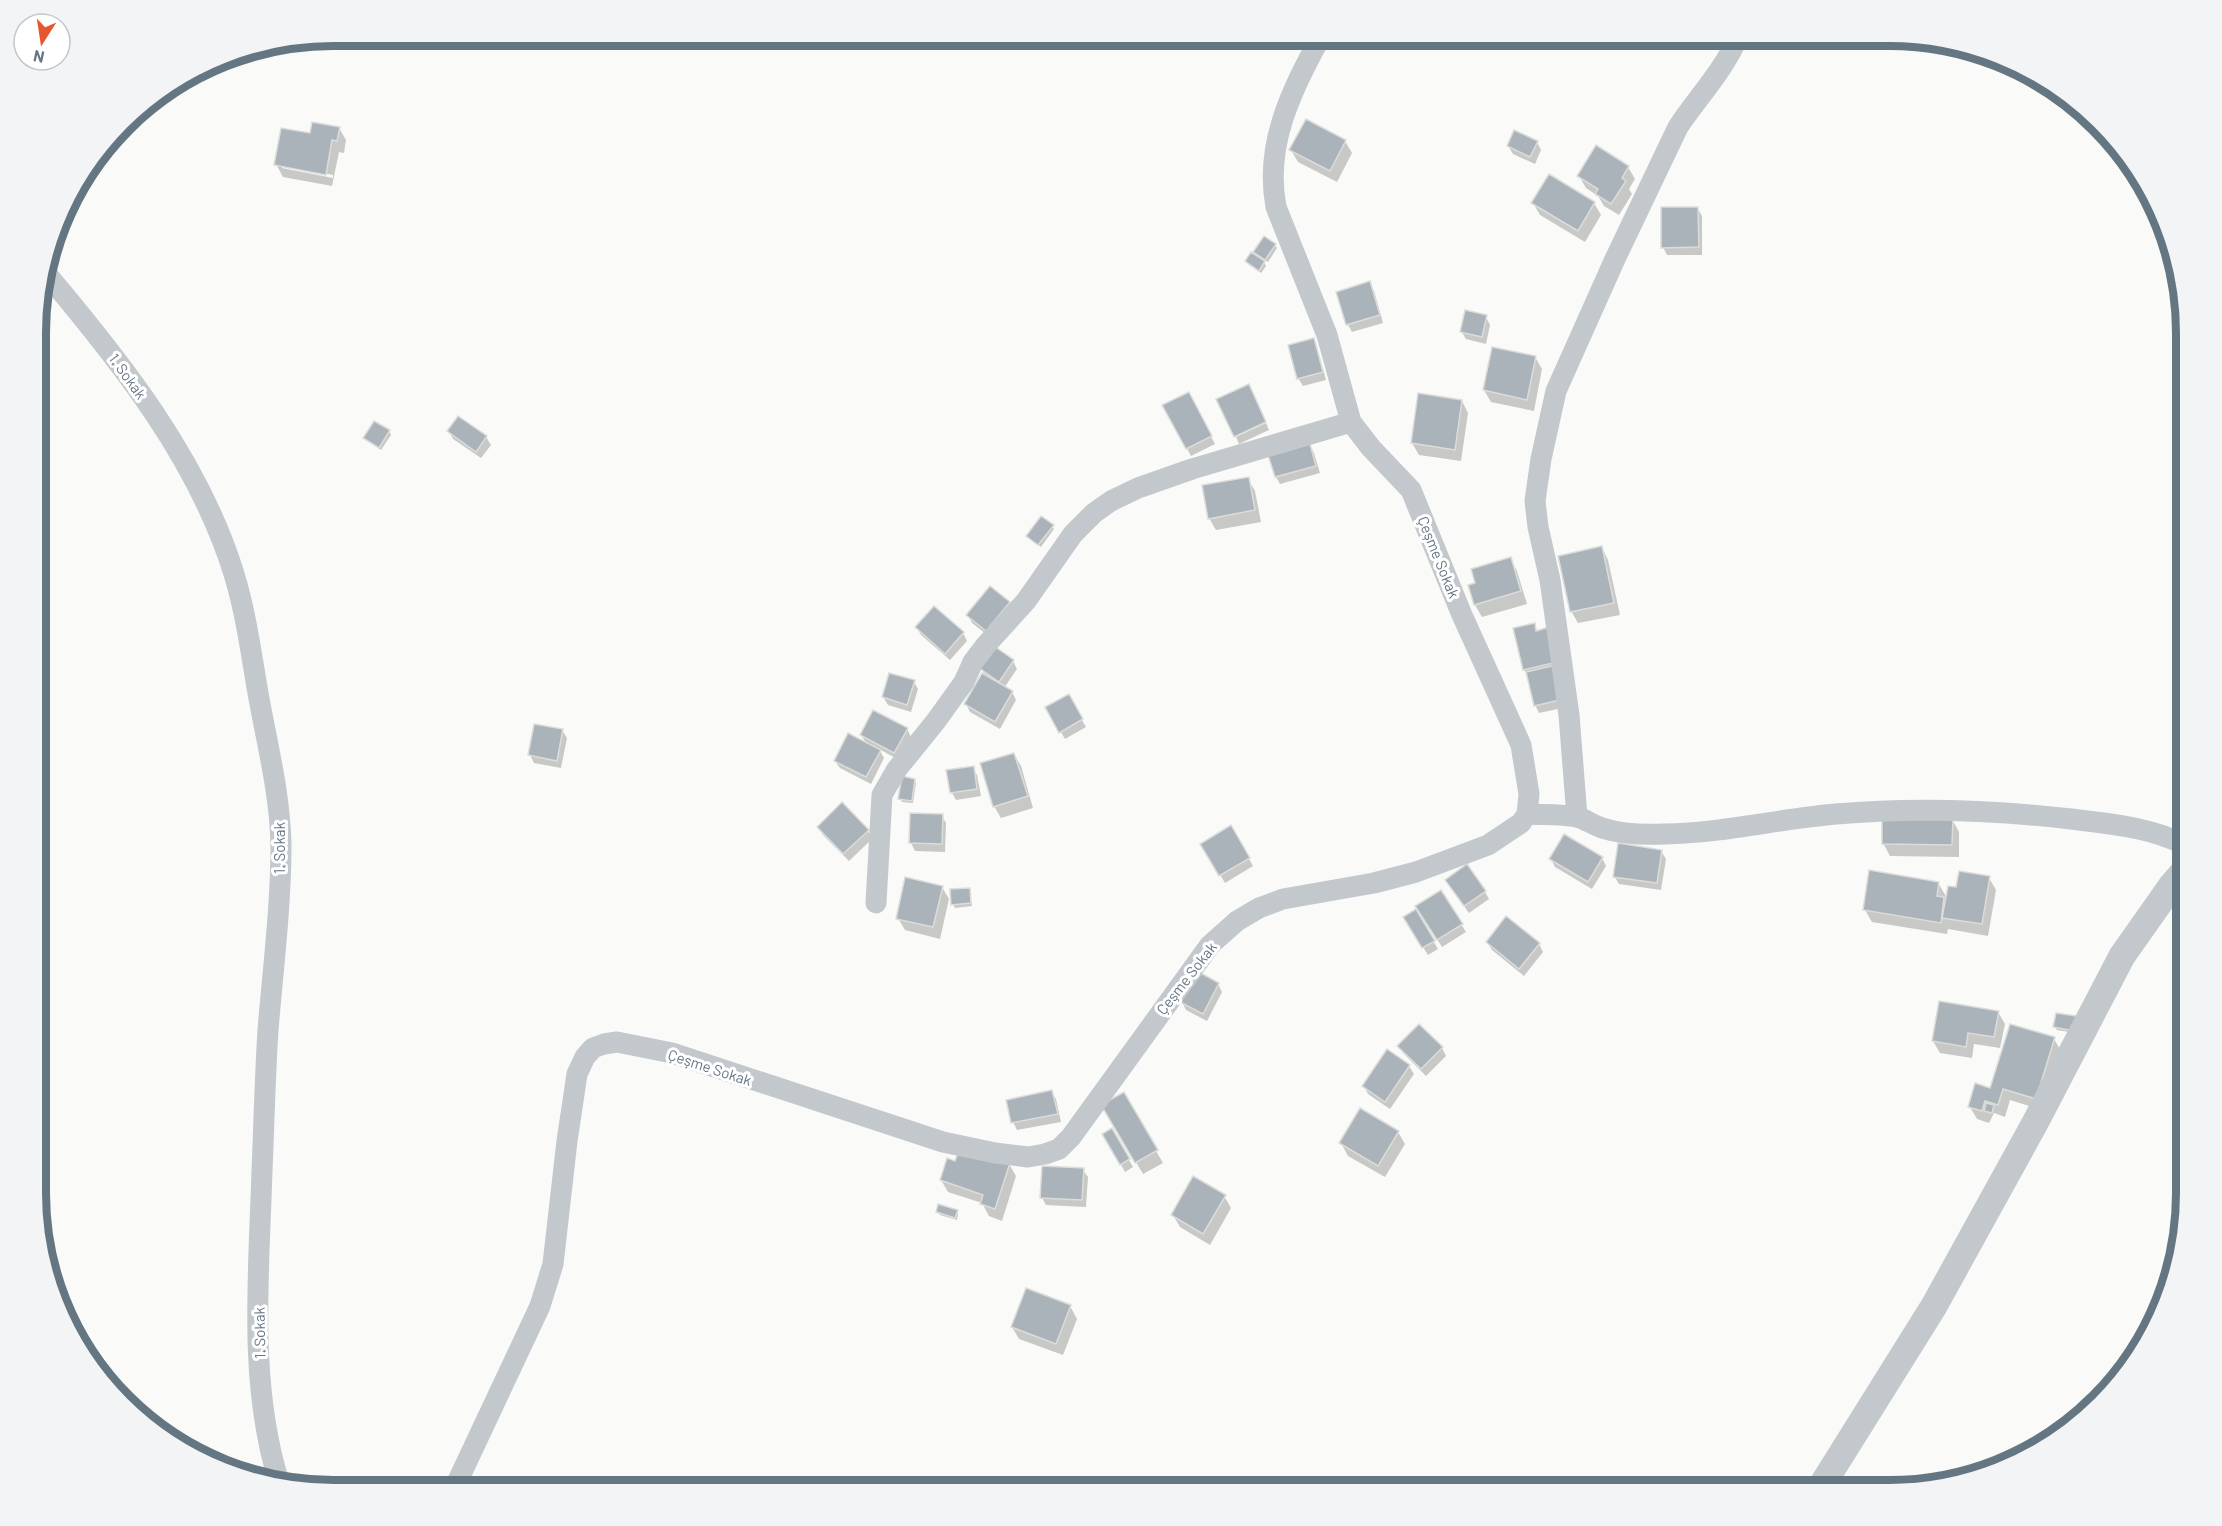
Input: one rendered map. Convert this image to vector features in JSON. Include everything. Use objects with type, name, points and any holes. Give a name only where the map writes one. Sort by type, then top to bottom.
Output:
[{"type":"street","name":"Çeşme Sokak","points":[[459,1480],[544,1295],[553,1264],[567,1141],[578,1074],[585,1058],[593,1048],[618,1042],[672,1053],[943,1142],[1028,1157],[1044,1154],[1059,1149],[1071,1137],[1197,961],[1210,945],[1237,921],[1259,908],[1283,899],[1416,873],[1488,845],[1521,823],[1527,814],[1530,794],[1521,745],[1467,625],[1411,490],[1371,448],[1351,422],[1327,335],[1276,207],[1272,166],[1281,120],[1316,46]]},
{"type":"street","points":[[1577,818],[1569,715],[1550,580],[1538,527],[1535,501],[1549,420],[1556,392],[1574,348],[1678,127],[1720,71],[1733,46]]},
{"type":"street","name":"1. Sokak","points":[[52,280],[116,358],[173,443],[221,536],[246,619],[272,760],[280,824],[278,903],[267,1041],[259,1266],[259,1356],[268,1439],[277,1474]]},
{"type":"street","points":[[876,903],[882,795],[897,769],[964,682],[973,662],[1026,601],[1072,534],[1102,507],[1138,488],[1351,422]]},
{"type":"street","points":[[1527,814],[1577,818],[1602,828],[1662,835],[1716,831],[1836,814],[1900,811],[2023,813],[2131,827],[2176,840]]},
{"type":"street","points":[[1825,1480],[1934,1306],[2035,1123],[2122,956],[2176,880]]},
{"type":"building","points":[[1306,119],[1346,140],[1330,171],[1289,150]]},
{"type":"building","points":[[312,122],[340,127],[337,141],[332,140],[326,175],[274,165],[281,128],[310,133]]},
{"type":"building","points":[[1514,130],[1538,141],[1530,157],[1507,146]]},
{"type":"building","points":[[1596,145],[1629,166],[1622,178],[1626,181],[1611,204],[1595,194],[1598,189],[1577,176]]},
{"type":"building","points":[[1549,174],[1595,202],[1578,231],[1531,203]]},
{"type":"building","points":[[1661,207],[1698,207],[1699,247],[1661,248]]},
{"type":"building","points":[[1264,236],[1276,244],[1265,260],[1253,252]]},
{"type":"building","points":[[1251,252],[1265,261],[1259,271],[1245,261]]},
{"type":"building","points":[[1370,281],[1380,315],[1346,325],[1336,292]]},
{"type":"building","points":[[1465,310],[1487,315],[1482,337],[1460,332]]},
{"type":"building","points":[[1314,338],[1323,372],[1297,379],[1288,345]]},
{"type":"building","points":[[1492,347],[1536,356],[1527,400],[1483,390]]},
{"type":"building","points":[[1249,384],[1266,422],[1234,437],[1216,399]]},
{"type":"building","points":[[1189,392],[1212,436],[1186,449],[1162,405]]},
{"type":"building","points":[[1418,393],[1462,400],[1455,450],[1411,443]]},
{"type":"building","points":[[458,416],[487,436],[476,452],[447,431]]},
{"type":"building","points":[[374,421],[390,430],[379,448],[363,438]]},
{"type":"building","points":[[1310,444],[1316,466],[1275,477],[1268,455]]},
{"type":"building","points":[[1249,477],[1255,510],[1208,519],[1202,485]]},
{"type":"building","points":[[1041,516],[1054,525],[1038,545],[1026,536]]},
{"type":"building","points":[[1602,546],[1614,603],[1570,612],[1558,556]]},
{"type":"building","points":[[1511,557],[1521,591],[1474,605],[1468,585],[1475,583],[1471,569]]},
{"type":"building","points":[[990,586],[1010,602],[986,631],[966,615]]},
{"type":"building","points":[[934,606],[964,632],[945,654],[915,627]]},
{"type":"building","points":[[1535,623],[1536,631],[1549,627],[1557,662],[1523,670],[1513,628]]},
{"type":"building","points":[[994,646],[1014,660],[999,682],[979,668]]},
{"type":"building","points":[[1556,665],[1564,699],[1534,706],[1526,672]]},
{"type":"building","points":[[889,673],[915,680],[907,705],[882,697]]},
{"type":"building","points":[[982,673],[1013,691],[995,722],[964,704]]},
{"type":"building","points":[[1069,694],[1083,719],[1059,733],[1045,707]]},
{"type":"building","points":[[873,710],[908,728],[894,753],[860,735]]},
{"type":"building","points":[[534,724],[563,729],[557,761],[528,755]]},
{"type":"building","points":[[848,733],[881,750],[866,777],[834,761]]},
{"type":"building","points":[[1014,753],[1028,796],[993,807],[980,763]]},
{"type":"building","points":[[974,766],[977,789],[950,793],[946,770]]},
{"type":"building","points":[[902,776],[915,779],[912,801],[898,799]]},
{"type":"building","points":[[842,802],[869,830],[843,854],[817,827]]},
{"type":"building","points":[[910,813],[943,814],[942,844],[909,843]]},
{"type":"building","points":[[1882,817],[1953,818],[1952,845],[1882,844]]},
{"type":"building","points":[[1231,825],[1250,858],[1219,876],[1200,844]]},
{"type":"building","points":[[1564,834],[1603,857],[1588,882],[1549,859]]},
{"type":"building","points":[[1618,843],[1662,850],[1657,883],[1613,877]]},
{"type":"building","points":[[1467,864],[1486,891],[1464,906],[1445,880]]},
{"type":"building","points":[[1869,870],[1939,882],[1937,896],[1944,897],[1941,923],[1863,910]]},
{"type":"building","points":[[1959,871],[1990,876],[1982,924],[1942,918],[1948,886],[1956,887]]},
{"type":"building","points":[[905,877],[943,886],[933,927],[896,919]]},
{"type":"building","points":[[970,888],[971,903],[951,905],[950,889]]},
{"type":"building","points":[[1441,890],[1463,924],[1437,940],[1415,906]]},
{"type":"building","points":[[1416,909],[1435,941],[1422,948],[1403,917]]},
{"type":"building","points":[[1506,916],[1540,943],[1519,969],[1486,942]]},
{"type":"building","points":[[1197,971],[1219,983],[1203,1014],[1180,1002]]},
{"type":"building","points":[[1939,1001],[1999,1011],[1994,1037],[1968,1033],[1966,1047],[1932,1041]]},
{"type":"building","points":[[2056,1013],[2076,1016],[2074,1031],[2053,1027]]},
{"type":"building","points":[[1419,1024],[1443,1047],[1421,1069],[1397,1046]]},
{"type":"building","points":[[2010,1024],[2055,1037],[2036,1099],[2003,1089],[1998,1105],[1985,1101],[1982,1111],[1968,1107],[1975,1083],[1990,1088]]},
{"type":"building","points":[[1387,1049],[1410,1065],[1385,1102],[1362,1086]]},
{"type":"building","points":[[1052,1090],[1058,1114],[1011,1123],[1006,1100]]},
{"type":"building","points":[[1124,1092],[1158,1150],[1135,1163],[1101,1105]]},
{"type":"building","points":[[1986,1103],[1994,1105],[1992,1113],[1984,1111]]},
{"type":"building","points":[[1360,1108],[1399,1131],[1378,1166],[1339,1143]]},
{"type":"building","points":[[1112,1128],[1130,1159],[1120,1165],[1102,1134]]},
{"type":"building","points":[[960,1147],[1010,1163],[995,1209],[980,1204],[983,1195],[940,1180],[947,1158],[955,1161]]},
{"type":"building","points":[[1042,1166],[1084,1168],[1082,1200],[1040,1198]]},
{"type":"building","points":[[1193,1176],[1226,1195],[1203,1234],[1171,1215]]},
{"type":"building","points":[[938,1204],[958,1210],[955,1218],[936,1212]]},
{"type":"building","points":[[1026,1288],[1071,1305],[1056,1344],[1011,1327]]}]
